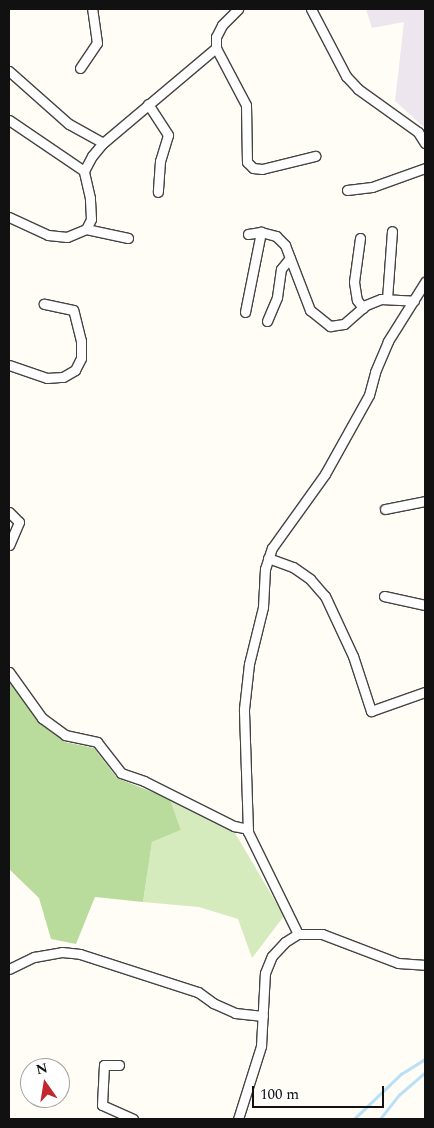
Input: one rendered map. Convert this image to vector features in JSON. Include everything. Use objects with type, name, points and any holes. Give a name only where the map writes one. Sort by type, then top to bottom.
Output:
[{"type":"street","points":[[80,68],[97,43],[92,9]]},
{"type":"street","points":[[238,9],[222,25],[216,37],[216,48],[246,105],[247,162],[253,168],[262,169],[315,156]]},
{"type":"street","points":[[311,9],[346,76],[358,89],[418,132],[425,143]]},
{"type":"street","points":[[86,229],[91,219],[84,171],[103,143],[216,48]]},
{"type":"street","points":[[9,71],[69,124],[103,143]]},
{"type":"street","points":[[148,104],[168,135],[160,161],[158,192]]},
{"type":"street","points":[[9,120],[84,171]]},
{"type":"street","points":[[348,190],[372,187],[425,168]]},
{"type":"street","points":[[9,217],[48,235],[67,237],[86,229],[128,238]]},
{"type":"street","points":[[387,299],[392,231]]},
{"type":"street","points":[[248,234],[261,232],[276,236],[285,245],[310,310],[319,320],[330,326],[344,324],[363,308],[387,299],[414,301]]},
{"type":"street","points":[[245,312],[261,232]]},
{"type":"street","points":[[360,238],[354,282],[357,300],[363,308]]},
{"type":"street","points":[[267,322],[277,296],[281,269],[290,258]]},
{"type":"street","points":[[298,934],[248,829],[244,709],[249,664],[263,607],[268,558],[272,548],[325,474],[369,395],[375,372],[388,341],[425,282]]},
{"type":"street","points":[[9,365],[47,378],[63,377],[75,370],[81,358],[81,341],[74,310],[44,304]]},
{"type":"street","points":[[385,509],[425,501]]},
{"type":"street","points":[[9,512],[18,522],[9,545]]},
{"type":"street","points":[[268,558],[293,567],[310,579],[325,596],[353,656],[371,711],[425,692]]},
{"type":"street","points":[[384,596],[425,605]]},
{"type":"street","points":[[9,672],[42,718],[65,735],[97,742],[122,773],[144,781],[234,826],[248,829]]},
{"type":"street","points":[[238,1119],[262,1046],[265,973],[272,956],[298,934],[322,934],[398,963],[425,964]]},
{"type":"street","points":[[9,969],[34,957],[62,952],[80,954],[198,992],[213,1003],[235,1013],[263,1016]]},
{"type":"street","points":[[119,1065],[104,1065],[102,1105],[133,1119]]},
{"type":"shaded area","points":[[366,9],[425,9],[425,128],[395,101],[404,22],[372,28]]},
{"type":"green space","points":[[9,678],[37,719],[65,742],[94,748],[117,778],[170,799],[181,830],[152,842],[143,902],[95,897],[76,944],[51,939],[39,898],[9,869]]},
{"type":"green space","points":[[170,799],[235,833],[284,916],[252,958],[238,919],[199,907],[143,902],[152,842],[181,830]]},
{"type":"waterway","points":[[354,1119],[401,1074],[425,1059]]},
{"type":"waterway","points":[[380,1119],[399,1095],[425,1072]]}]
